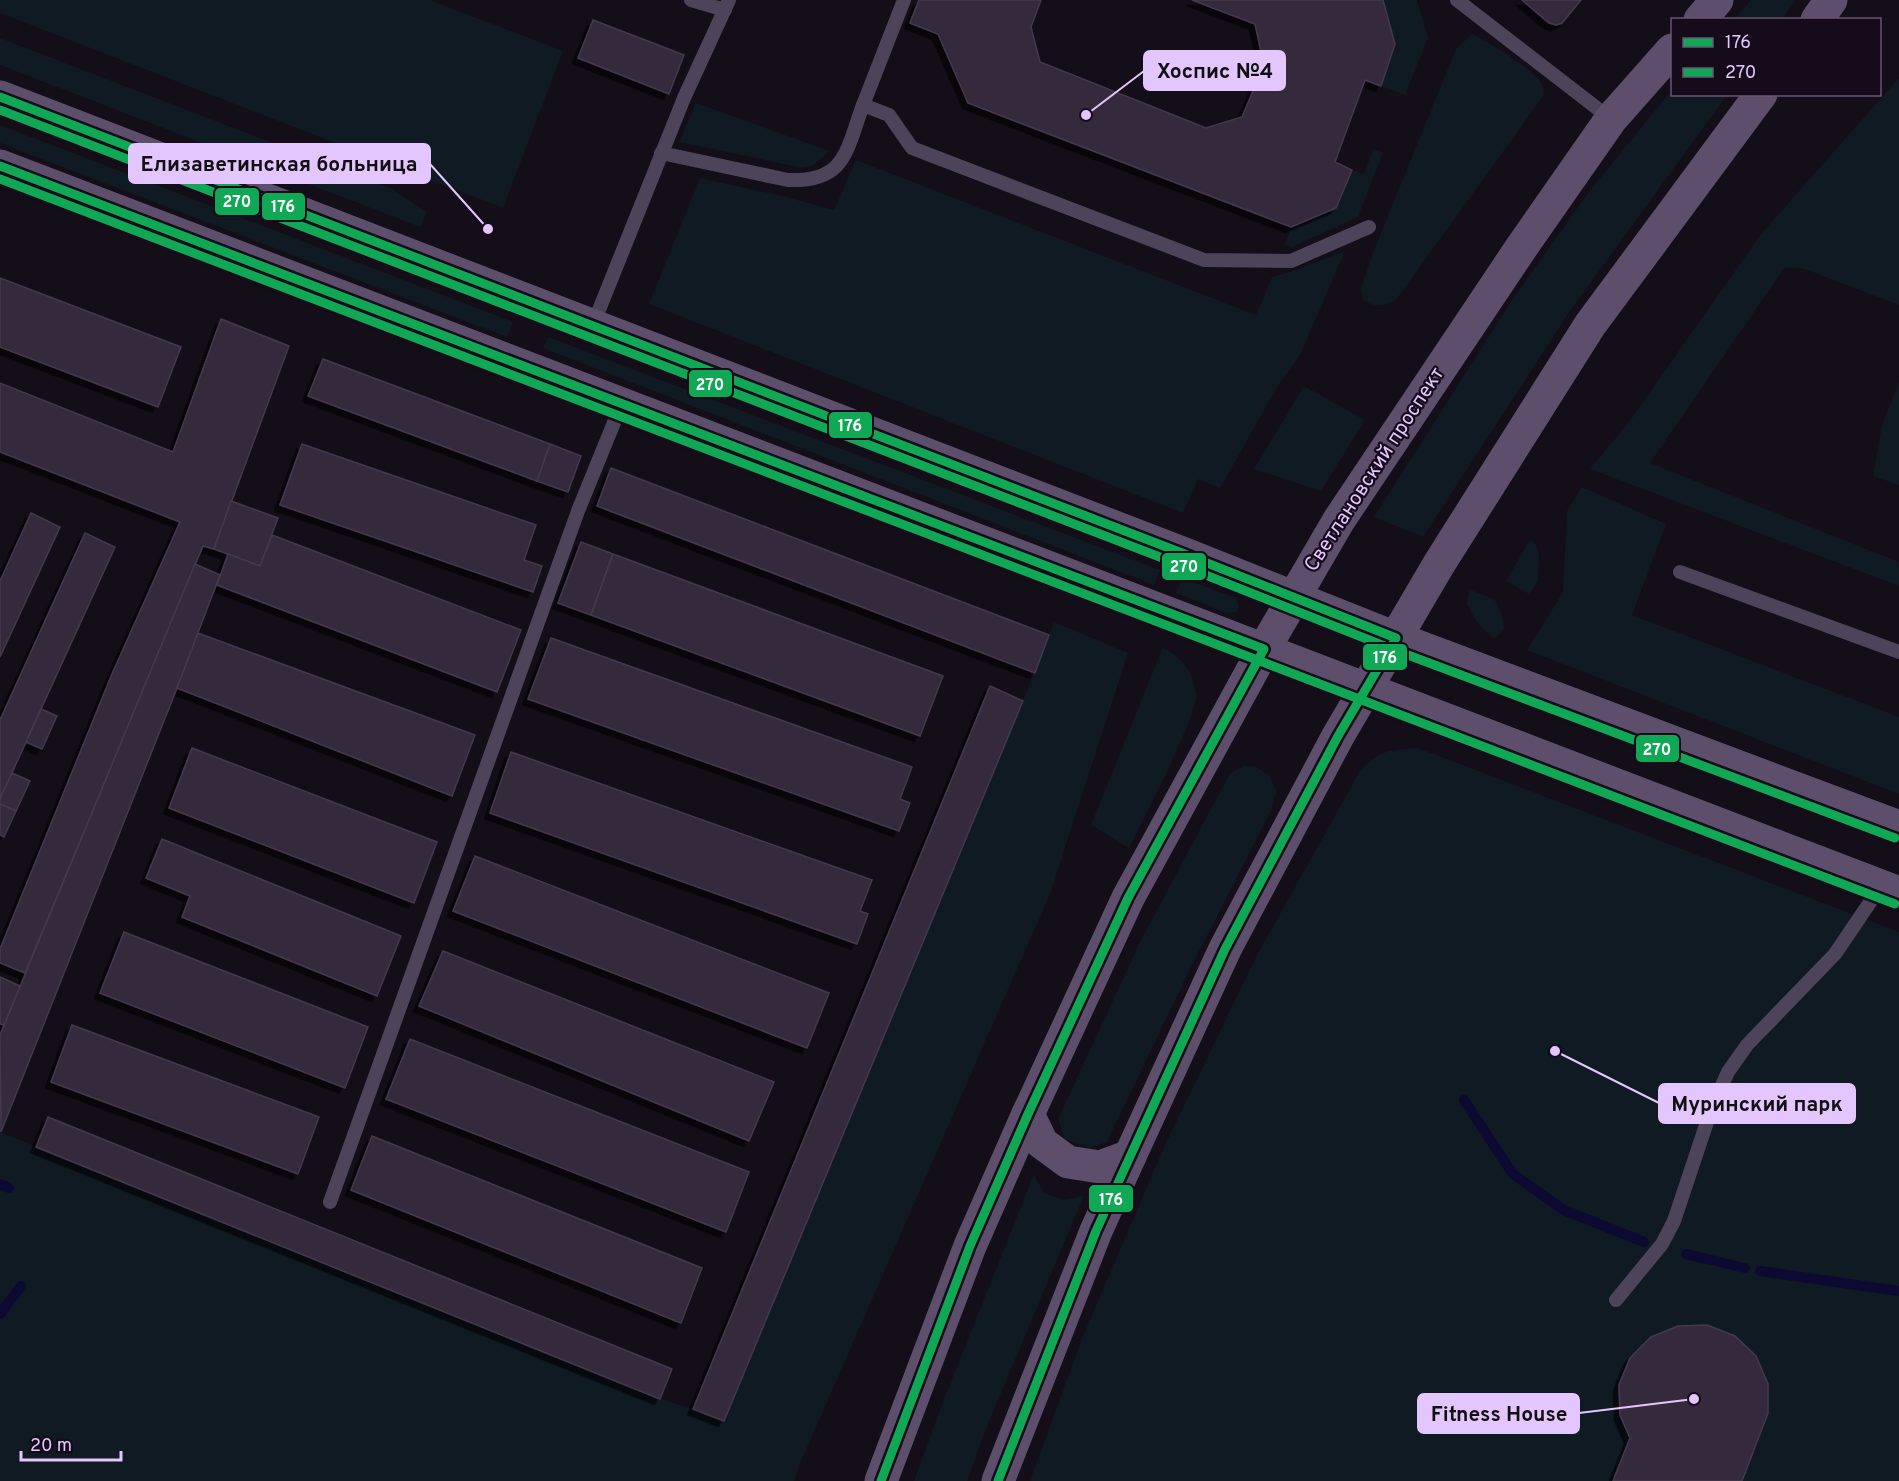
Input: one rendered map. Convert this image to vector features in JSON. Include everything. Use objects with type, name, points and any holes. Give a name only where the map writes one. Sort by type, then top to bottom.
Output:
[{"type":"main road","points":[[1702,18],[1717,0]]},
{"type":"main road","points":[[1818,18],[1831,0]]},
{"type":"main road","name":"Светлановский проспект","points":[[881,1481],[970,1246],[1128,898],[1264,649],[1339,520],[1521,248],[1611,119],[1671,51]]},
{"type":"main road","points":[[998,1481],[1096,1231],[1130,1156],[1225,949],[1338,736],[1439,564],[1590,325],[1760,96]]},
{"type":"main road","points":[[0,97],[1396,638],[1899,827]]},
{"type":"main road","points":[[0,166],[1890,889]]},
{"type":"main road","points":[[1029,1114],[1042,1143],[1068,1162],[1100,1167],[1130,1156]]},
{"type":"lane","points":[[592,325],[684,98],[727,5],[691,0]]},
{"type":"lane","points":[[661,153],[788,180],[807,181],[824,177],[844,156],[904,0]]},
{"type":"lane","points":[[1457,0],[1611,119]]},
{"type":"lane","points":[[863,105],[890,115],[912,148],[1204,260],[1291,261],[1369,227]]},
{"type":"lane","points":[[330,1202],[578,511],[622,403]]},
{"type":"lane","points":[[1680,572],[1899,652]]},
{"type":"lane","points":[[1616,1300],[1662,1244],[1674,1221],[1711,1110],[1728,1072],[1747,1045],[1835,954],[1890,889]]},
{"type":"shaded area","points":[[0,0],[430,0],[563,51],[503,208],[0,13]]},
{"type":"shaded area","points":[[1383,0],[1417,0],[1428,38],[1405,95],[1381,86]]},
{"type":"shaded area","points":[[1751,0],[1796,0],[1783,18],[1735,18]]},
{"type":"shaded area","points":[[1472,34],[1531,72],[1542,85],[1544,95],[1396,300],[1383,305],[1372,304],[1363,300],[1361,287],[1374,250],[1456,49]]},
{"type":"shaded area","points":[[0,38],[390,188],[427,212],[420,227],[0,65]]},
{"type":"shaded area","points":[[1899,78],[1899,305],[1805,269],[1785,267],[1650,463],[1899,562],[1899,586],[1590,469],[1626,426],[1761,234]]},
{"type":"shaded area","points":[[1671,91],[1671,96],[1726,96],[1570,311],[1423,537],[1374,517],[1514,297],[1591,189]]},
{"type":"shaded area","points":[[696,103],[830,151],[813,165],[803,168],[679,142]]},
{"type":"shaded area","points":[[0,125],[513,322],[507,337],[0,143]]},
{"type":"shaded area","points":[[1373,149],[1383,153],[1358,217],[1292,247],[1285,244],[1291,227],[1336,208],[1352,170],[1364,174]]},
{"type":"shaded area","points":[[856,160],[1256,315],[1272,277],[1345,251],[1300,355],[1279,384],[1220,488],[1198,479],[1183,513],[649,304],[700,178],[834,210]]},
{"type":"shaded area","points":[[548,337],[1160,570],[1154,585],[543,348]]},
{"type":"shaded area","points":[[1899,382],[1899,485],[1873,476],[1882,425]]},
{"type":"shaded area","points":[[1304,386],[1365,420],[1321,491],[1254,469]]},
{"type":"shaded area","points":[[1582,487],[1666,524],[1632,615],[1899,717],[1899,794],[1527,650],[1563,592],[1567,511]]},
{"type":"shaded area","points":[[1530,540],[1536,544],[1539,554],[1538,581],[1529,594],[1506,581]]},
{"type":"shaded area","points":[[1182,578],[1236,598],[1239,607],[1236,612],[1227,613],[1176,593]]},
{"type":"shaded area","points":[[1469,589],[1495,600],[1502,615],[1504,629],[1494,639],[1476,621],[1467,604]]},
{"type":"shaded area","points":[[1054,622],[1128,653],[1050,894],[794,1481],[0,1481],[0,1132],[564,1360],[597,1361],[667,1401],[724,1421]]},
{"type":"shaded area","points":[[1163,647],[1186,666],[1195,686],[1194,706],[1179,745],[1129,848],[1091,825]]},
{"type":"shaded area","points":[[1418,748],[1899,932],[1899,1481],[1030,1481],[1083,1336],[1164,1147],[1257,955],[1360,771],[1374,758],[1386,752]]},
{"type":"shaded area","points":[[1243,766],[1255,766],[1270,776],[1276,791],[1272,809],[1192,965],[1107,1142],[1089,1148],[1065,1139],[1058,1119],[1140,942],[1230,773]]},
{"type":"shaded area","points":[[1034,1174],[1044,1193],[1064,1200],[1084,1196],[988,1424],[967,1481],[914,1481],[941,1407]]},
{"type":"building","points":[[919,0],[1041,0],[1031,27],[1040,62],[1206,128],[1242,117],[1264,65],[1255,24],[1192,0],[1383,0],[1395,44],[1381,86],[1365,80],[1335,162],[1352,170],[1336,208],[1291,227],[968,103],[938,34],[910,23]]},
{"type":"building","points":[[1522,0],[1581,0],[1562,23],[1556,25],[1549,23]]},
{"type":"building","points":[[593,20],[684,55],[669,94],[578,58]]},
{"type":"building","points":[[0,278],[181,347],[158,407],[0,347]]},
{"type":"building","points":[[221,319],[289,346],[214,549],[203,546],[25,973],[0,963],[0,949],[112,674],[180,522],[0,452],[0,383],[173,452]]},
{"type":"building","points":[[323,359],[550,444],[537,481],[308,396]]},
{"type":"building","points":[[302,444],[536,525],[524,560],[542,566],[533,592],[280,505]]},
{"type":"building","points":[[550,444],[581,456],[568,492],[537,481]]},
{"type":"building","points":[[611,468],[1049,635],[1035,673],[597,506]]},
{"type":"building","points":[[231,501],[278,518],[260,566],[214,549]]},
{"type":"building","points":[[31,513],[60,527],[0,657],[0,581]]},
{"type":"building","points":[[85,533],[115,547],[0,799],[0,720]]},
{"type":"building","points":[[272,535],[521,630],[497,692],[217,585],[228,554],[260,566]]},
{"type":"building","points":[[581,542],[613,554],[591,615],[558,603]]},
{"type":"building","points":[[613,554],[943,676],[920,736],[591,615]]},
{"type":"building","points":[[195,564],[220,575],[1,1132],[0,1035]]},
{"type":"building","points":[[198,633],[475,735],[452,796],[177,688]]},
{"type":"building","points":[[551,638],[912,767],[900,799],[910,803],[899,831],[528,699]]},
{"type":"building","points":[[990,686],[1023,701],[724,1421],[693,1409]]},
{"type":"building","points":[[41,709],[57,716],[42,749],[26,742]]},
{"type":"building","points":[[192,748],[437,842],[414,903],[169,808]]},
{"type":"building","points":[[511,752],[872,880],[860,911],[868,914],[857,944],[490,813]]},
{"type":"building","points":[[12,773],[30,781],[16,811],[0,804],[0,799]]},
{"type":"building","points":[[0,804],[16,811],[4,837],[0,835]]},
{"type":"building","points":[[162,839],[401,936],[377,996],[182,917],[190,896],[146,878]]},
{"type":"building","points":[[475,856],[829,993],[807,1048],[453,911]]},
{"type":"building","points":[[124,932],[368,1027],[345,1088],[100,993]]},
{"type":"building","points":[[443,951],[774,1082],[749,1141],[419,1006]]},
{"type":"building","points":[[0,977],[20,986],[4,1025],[0,1024]]},
{"type":"building","points":[[72,1025],[319,1117],[298,1174],[51,1082]]},
{"type":"building","points":[[410,1039],[749,1172],[726,1232],[386,1099]]},
{"type":"building","points":[[48,1117],[672,1369],[660,1399],[36,1147]]},
{"type":"building","points":[[372,1136],[702,1268],[681,1323],[351,1190]]},
{"type":"building","points":[[1707,1325],[1735,1336],[1756,1356],[1768,1384],[1768,1413],[1742,1481],[1613,1481],[1630,1438],[1620,1415],[1619,1385],[1630,1358],[1651,1337],[1678,1326]]},
{"type":"waterway","points":[[1464,1100],[1513,1174],[1564,1210],[1644,1242]]},
{"type":"waterway","points":[[0,1184],[9,1188]]},
{"type":"waterway","points":[[1686,1254],[1745,1268]]},
{"type":"waterway","points":[[1760,1271],[1899,1291]]},
{"type":"waterway","points":[[0,1314],[21,1286]]},
{"type":"transit line","name":"176","points":[[0,97],[1182,553],[1396,638],[1338,736],[1225,949],[1096,1231],[998,1481]]},
{"type":"transit line","name":"270","points":[[0,110],[1178,564],[1392,649],[1895,838]]},
{"type":"transit line","name":"176","points":[[0,166],[1264,649],[1128,898],[1028,1114],[970,1246],[881,1481]]},
{"type":"transit line","name":"270","points":[[0,179],[1895,904]]},
{"type":"place","name":"Хоспис №4","points":[[1086,115]]},
{"type":"place","name":"Елизаветинская больница","points":[[488,229]]},
{"type":"place","name":"Муринский парк","points":[[1555,1051]]},
{"type":"place","name":"Fitness House","points":[[1694,1399]]}]
